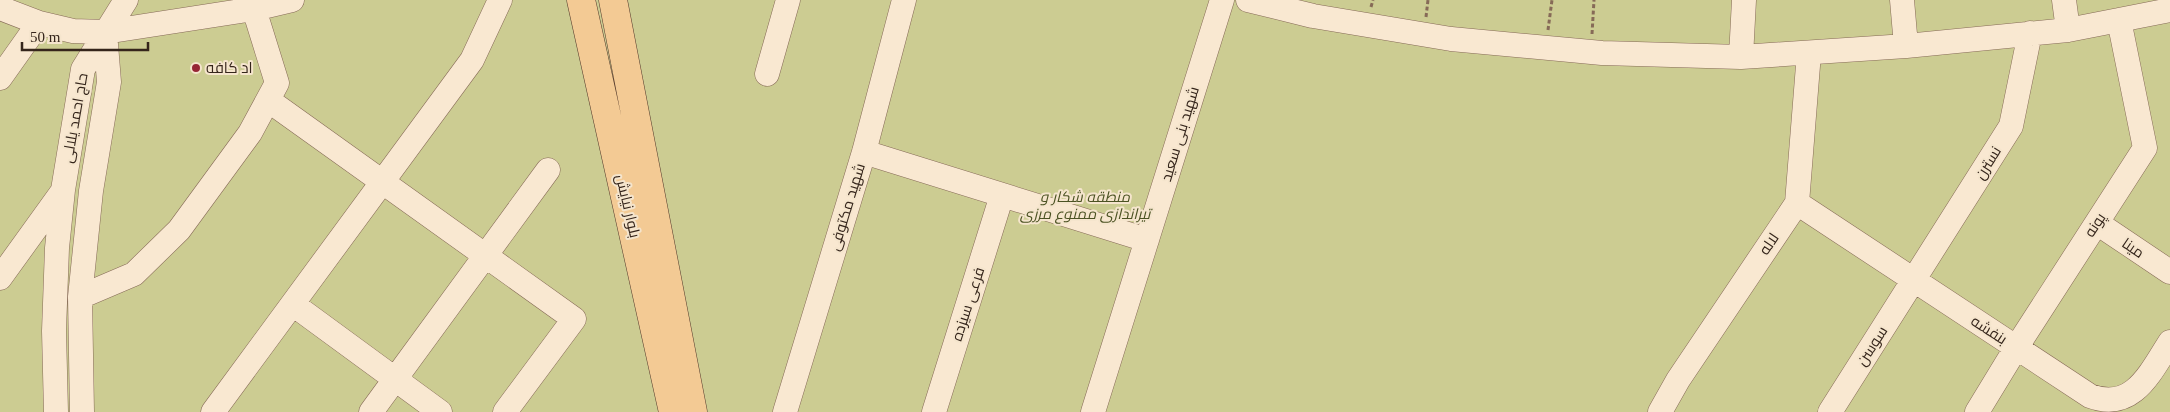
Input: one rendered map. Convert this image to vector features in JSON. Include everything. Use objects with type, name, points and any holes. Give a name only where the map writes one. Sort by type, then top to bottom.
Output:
[{"type":"main road","points":[[565,0],[594,56]]},
{"type":"main road","name":"بلوار نیایش","points":[[581,0],[662,312]]},
{"type":"main road","name":"بلوار نیایش","points":[[612,0],[623,47],[662,312],[671,358],[673,412]]},
{"type":"main road","points":[[623,47],[628,0]]},
{"type":"main road","name":"بلوار نیایش","points":[[671,358],[693,412]]},
{"type":"street","points":[[105,32],[126,0]]},
{"type":"street","points":[[0,8],[39,24],[73,31],[105,32],[254,9],[292,0]]},
{"type":"street","points":[[222,409],[294,305],[472,60],[500,0]]},
{"type":"street","points":[[767,74],[788,0]]},
{"type":"street","name":"شهید مکتوفی","points":[[785,412],[864,152],[904,0]]},
{"type":"street","name":"شهید بنی سعید","points":[[1093,412],[1222,0]]},
{"type":"street","points":[[1248,0],[1313,16],[1452,39],[1591,52],[1741,57],[1906,46],[2068,30],[2170,10]]},
{"type":"street","points":[[1741,57],[1744,0]]},
{"type":"street","points":[[1902,0],[1906,46]]},
{"type":"street","points":[[2064,0],[2068,30]]},
{"type":"street","points":[[80,297],[134,274],[180,230],[250,133],[277,83],[254,9]]},
{"type":"street","name":"پونه","points":[[1978,412],[2016,348],[2145,148],[2119,20]]},
{"type":"street","points":[[0,78],[39,24]]},
{"type":"street","name":"حاج احمد یلالی","points":[[56,412],[54,331],[57,248],[63,190],[83,69],[105,32]]},
{"type":"street","name":"حاج احمد یلالی","points":[[82,412],[80,297],[91,191],[109,82],[105,32]]},
{"type":"street","name":"نسترن","points":[[1914,280],[2011,126],[2030,34]]},
{"type":"street","name":"لاله","points":[[1660,412],[1678,380],[1797,203],[1809,53]]},
{"type":"street","points":[[268,100],[574,319],[505,412]]},
{"type":"street","points":[[864,152],[1146,240]]},
{"type":"street","points":[[370,412],[548,170]]},
{"type":"street","points":[[0,278],[63,190]]},
{"type":"street","name":"فرعی سیزده","points":[[934,412],[1002,195]]},
{"type":"street","name":"بنفشه","points":[[1797,203],[2090,396],[2112,402],[2133,394],[2166,356]]},
{"type":"street","name":"مینا","points":[[2096,223],[2170,272]]},
{"type":"street","name":"سوسن","points":[[1830,412],[1914,280]]},
{"type":"street","points":[[294,305],[440,412]]},
{"type":"path","points":[[1546,48],[1552,0]]},
{"type":"path","points":[[1591,52],[1594,0]]},
{"type":"green space","name":"منطقه شکار و تیراندازی ممنوع مرزی","points":[[0,0],[2170,0],[2170,412],[0,412]]},
{"type":"place","name":"اد کافه","points":[[196,68]]}]
